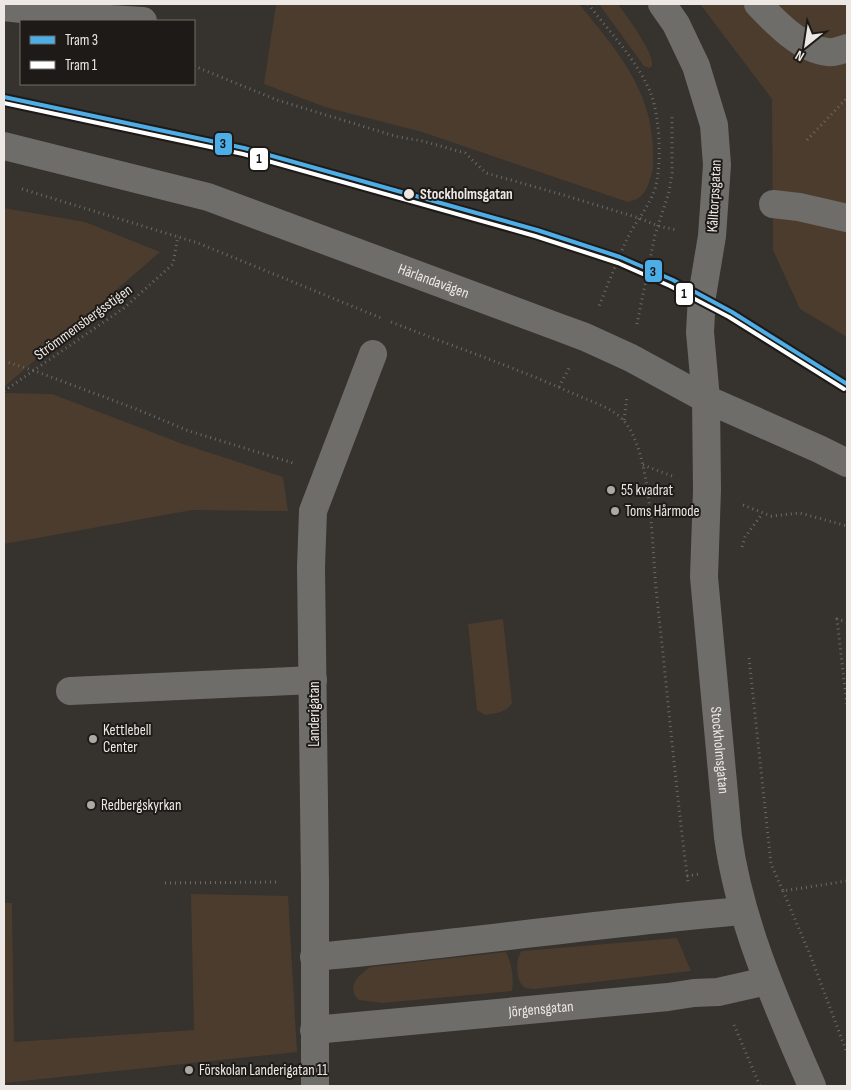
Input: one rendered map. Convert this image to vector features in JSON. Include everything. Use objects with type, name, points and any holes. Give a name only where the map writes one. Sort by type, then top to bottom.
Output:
[{"type":"street","name":"Kålltorpsgatan","points":[[662,4],[676,24],[696,66],[714,125],[717,165],[712,236],[702,296],[700,332],[706,399]]},
{"type":"street","points":[[758,4],[775,23],[811,48],[829,52],[847,48]]},
{"type":"street","points":[[4,7],[126,20]]},
{"type":"street","name":"Härlandavägen","points":[[4,146],[208,197],[585,337],[631,358],[706,399],[847,463]]},
{"type":"street","points":[[773,204],[799,207],[847,218]]},
{"type":"street","name":"Landerigatan","points":[[315,1086],[315,882],[311,567],[313,511],[373,354]]},
{"type":"street","name":"Stockholmsgatan","points":[[706,399],[707,490],[704,577],[732,869],[743,911],[767,981],[812,1086]]},
{"type":"street","points":[[70,691],[313,680]]},
{"type":"street","points":[[314,957],[743,911]]},
{"type":"street","name":"Jörgensgatan","points":[[314,1030],[718,992],[767,981]]},
{"type":"path","points":[[559,387],[585,337],[627,239],[654,189],[659,169],[660,151],[656,112],[651,94],[632,62],[588,4]]},
{"type":"path","points":[[195,66],[277,100],[398,137],[423,141],[465,153],[486,173],[639,218]]},
{"type":"path","points":[[807,140],[847,98]]},
{"type":"path","points":[[624,421],[631,358],[648,268],[655,235],[669,192],[672,173],[672,115],[670,105]]},
{"type":"path","points":[[16,188],[178,236],[559,387],[610,410],[624,421],[635,441],[648,495],[654,568],[687,876],[693,915]]},
{"type":"path","name":"Strömmensbergsstigen","points":[[4,391],[124,308],[173,264],[178,236]]},
{"type":"path","points":[[4,361],[35,371],[189,431],[327,474]]},
{"type":"path","points":[[741,550],[746,537],[762,514],[780,516],[800,513],[847,526]]},
{"type":"path","points":[[847,622],[837,618],[847,707]]},
{"type":"path","points":[[749,656],[771,864],[811,957],[847,1053]]},
{"type":"path","points":[[783,891],[847,880]]},
{"type":"path","points":[[165,883],[315,882]]},
{"type":"path","points":[[718,992],[760,1086]]},
{"type":"path","points":[[841,1038],[847,1039]]},
{"type":"shaded area","points":[[276,4],[579,4],[618,53],[639,89],[646,108],[651,128],[653,166],[646,190],[637,199],[628,202],[422,132],[325,107],[264,84]]},
{"type":"shaded area","points":[[599,4],[618,4],[645,44],[652,60],[652,66],[649,68],[644,66]]},
{"type":"shaded area","points":[[700,4],[847,4],[847,337],[800,309],[773,250],[772,99]]},
{"type":"shaded area","points":[[4,208],[85,222],[160,252],[4,387]]},
{"type":"shaded area","points":[[4,393],[52,394],[183,444],[283,477],[288,511],[192,510],[4,544]]},
{"type":"shaded area","points":[[503,619],[512,703],[504,711],[485,715],[477,710],[468,624]]},
{"type":"shaded area","points":[[191,894],[288,896],[297,1052],[4,1083],[4,903],[12,903],[14,1042],[194,1030]]},
{"type":"shaded area","points":[[677,938],[691,971],[535,989],[524,987],[519,979],[517,963],[522,951]]},
{"type":"shaded area","points":[[506,952],[512,971],[512,991],[382,1003],[359,1000],[353,991],[353,986],[358,977],[371,967]]},
{"type":"tram line","name":"3","points":[[4,97],[244,148],[537,230],[620,257],[673,280],[732,312],[847,384]]},
{"type":"tram line","name":"1","points":[[4,103],[243,154],[535,236],[618,263],[670,286],[729,317],[844,389]]},
{"type":"place","name":"Stockholmsgatan","points":[[409,194]]},
{"type":"place","name":"55 kvadrat","points":[[611,490]]},
{"type":"place","name":"Toms Hårmode","points":[[615,511]]},
{"type":"place","name":"Kettlebell Center","points":[[93,739]]},
{"type":"place","name":"Redbergskyrkan","points":[[91,805]]},
{"type":"place","name":"Förskolan Landerigatan 11","points":[[189,1070]]}]
